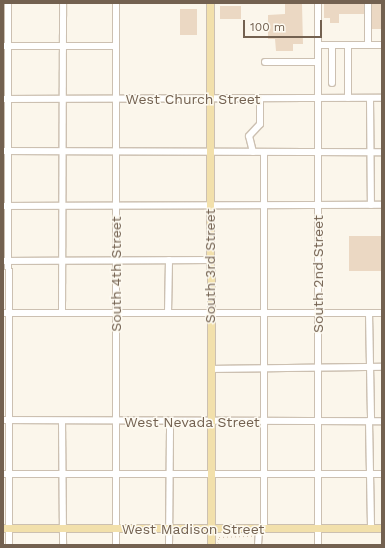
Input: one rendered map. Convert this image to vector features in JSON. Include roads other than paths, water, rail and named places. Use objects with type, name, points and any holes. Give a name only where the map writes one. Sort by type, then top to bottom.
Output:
[{"type":"main road","name":"South 3rd Street","points":[[210,3],[210,545]]},
{"type":"main road","name":"West Madison Street","points":[[6,528],[382,528]]},
{"type":"street","points":[[8,3],[6,46],[6,528],[9,545]]},
{"type":"street","points":[[62,313],[63,3]]},
{"type":"street","name":"South 4th Street","points":[[116,3],[116,545]]},
{"type":"street","name":"South 2nd Street","points":[[318,3],[318,545]]},
{"type":"street","points":[[368,3],[368,45]]},
{"type":"street","points":[[318,45],[382,45]]},
{"type":"street","points":[[332,45],[332,83]]},
{"type":"street","points":[[348,45],[348,98]]},
{"type":"street","points":[[6,46],[116,46]]},
{"type":"street","points":[[265,62],[318,62]]},
{"type":"street","points":[[370,98],[371,205]]},
{"type":"street","name":"West Church Street","points":[[6,99],[382,98]]},
{"type":"street","points":[[253,152],[248,136],[260,124],[260,99]]},
{"type":"street","points":[[6,152],[382,152]]},
{"type":"street","points":[[258,545],[262,529],[264,475],[264,152]]},
{"type":"street","points":[[6,206],[382,205]]},
{"type":"street","points":[[6,261],[62,262],[116,259],[210,260]]},
{"type":"street","points":[[168,313],[169,260]]},
{"type":"street","points":[[6,313],[382,313]]},
{"type":"street","points":[[369,313],[371,367],[369,474],[371,528]]},
{"type":"street","points":[[211,369],[382,367]]},
{"type":"street","name":"West Nevada Street","points":[[6,420],[116,422],[382,421]]},
{"type":"street","points":[[62,421],[63,545]]},
{"type":"street","points":[[170,422],[170,545]]},
{"type":"street","points":[[6,474],[170,476],[382,474]]}]
